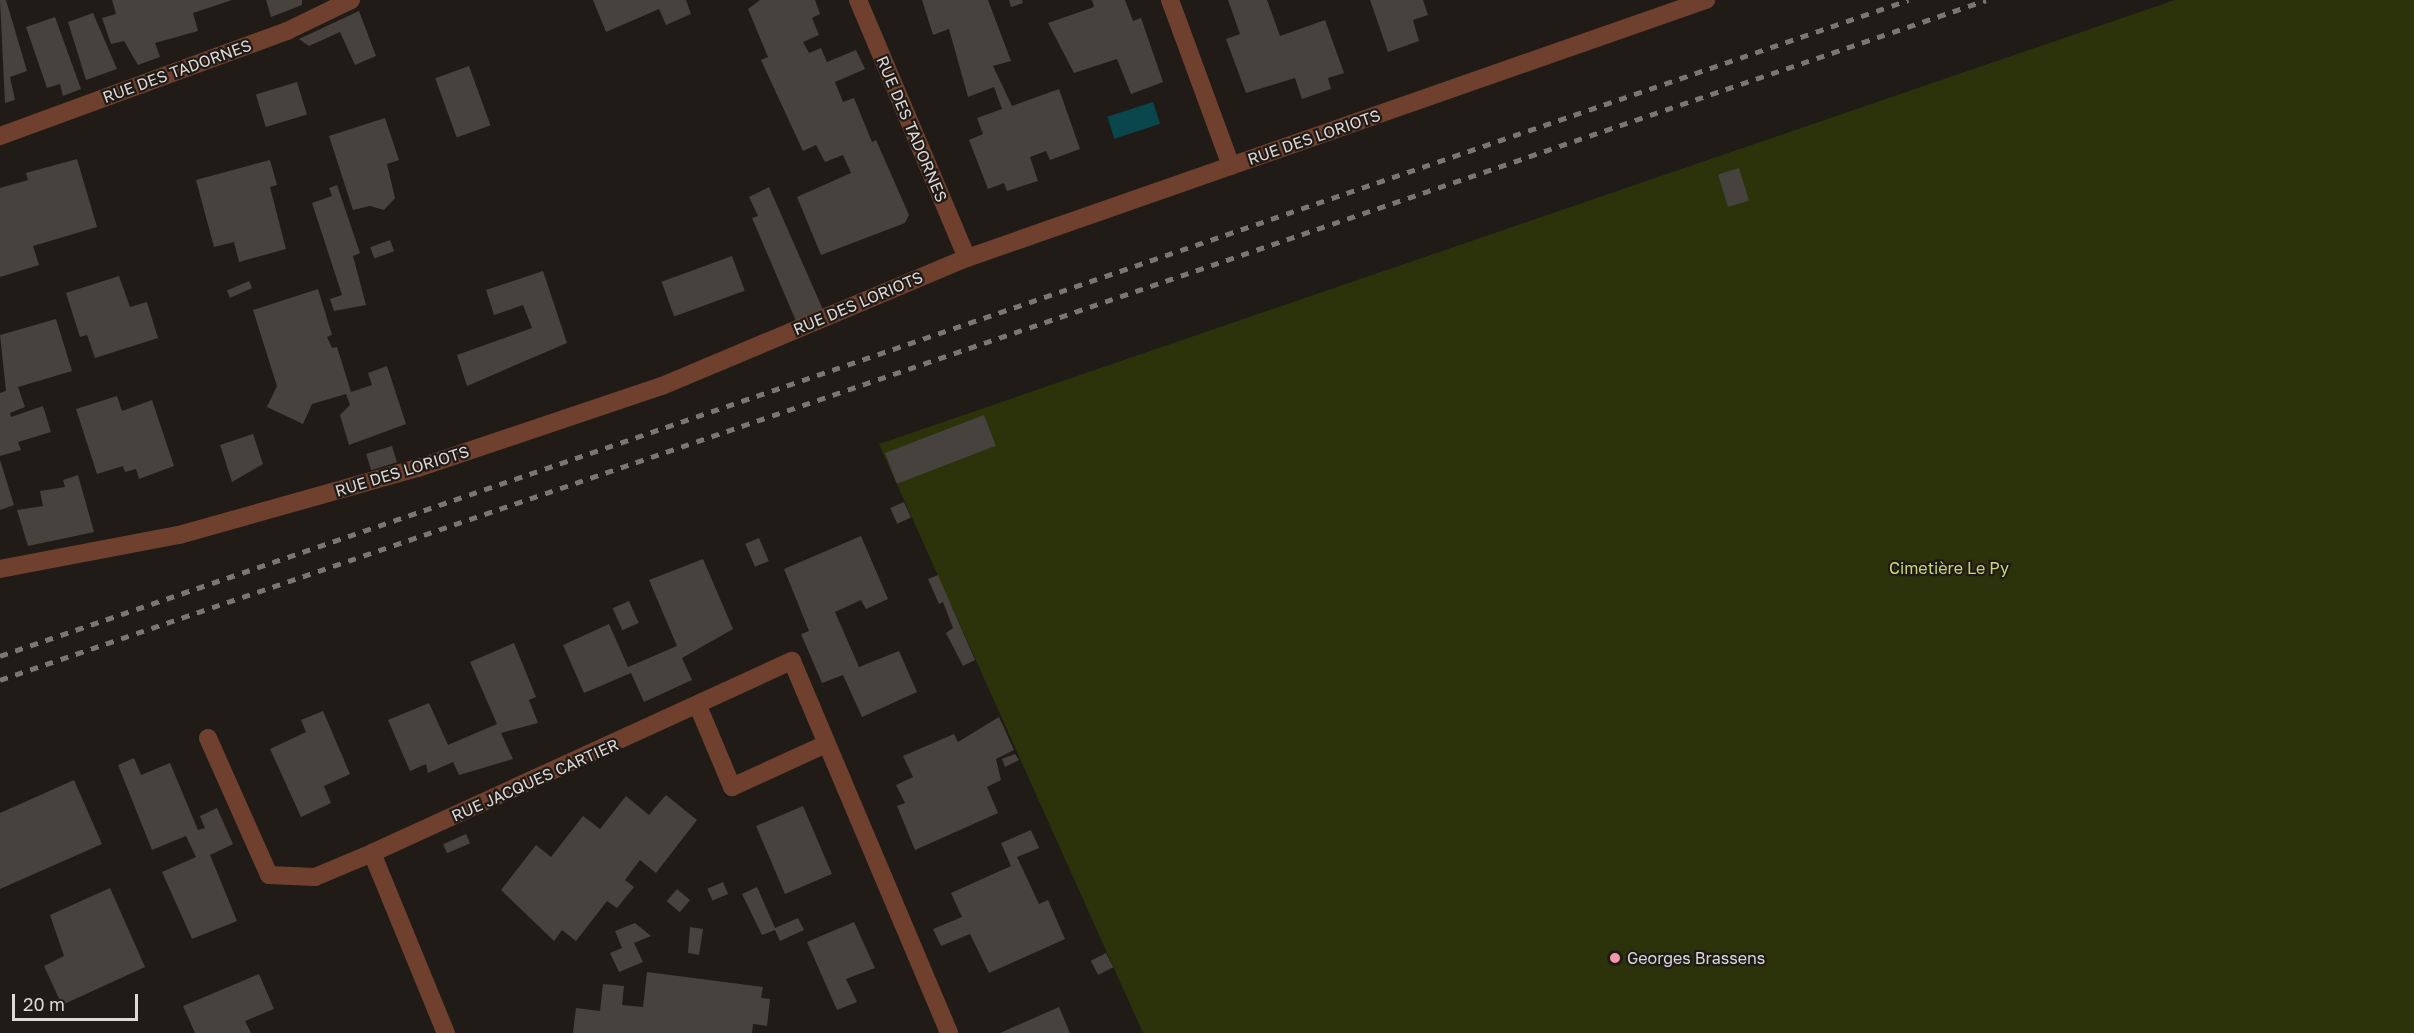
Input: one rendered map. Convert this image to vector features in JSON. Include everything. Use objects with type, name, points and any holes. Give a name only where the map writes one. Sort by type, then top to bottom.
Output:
[{"type":"street","name":"RUE DES TADORNES","points":[[0,136],[287,31],[351,0]]},
{"type":"street","name":"RUE DES TADORNES","points":[[858,0],[967,258]]},
{"type":"street","points":[[1170,0],[1231,166]]},
{"type":"street","name":"RUE DES LORIOTS","points":[[0,569],[179,535],[418,468],[662,386],[967,258],[1706,0]]},
{"type":"street","name":"RUE JACQUES CARTIER","points":[[208,738],[269,875],[315,877],[698,706],[792,661],[942,1030]]},
{"type":"street","points":[[698,706],[732,787],[826,744]]},
{"type":"street","points":[[372,853],[446,1033]]},
{"type":"green space","name":"Cimetière Le Py","points":[[2175,0],[2414,0],[2414,1033],[1143,1033],[879,444]]},
{"type":"water","points":[[1153,102],[1160,124],[1114,139],[1107,117]]},
{"type":"building","points":[[0,0],[6,0],[27,71],[10,77],[15,100],[5,103]]},
{"type":"building","points":[[112,0],[232,0],[193,13],[198,31],[155,43],[160,57],[138,65],[124,41],[111,44],[102,18],[116,14]]},
{"type":"building","points":[[266,0],[302,0],[302,5],[271,17]]},
{"type":"building","points":[[593,0],[686,0],[691,14],[666,25],[659,9],[606,32]]},
{"type":"building","points":[[760,0],[815,0],[820,14],[812,18],[819,35],[803,42],[809,53],[821,48],[827,62],[856,50],[865,69],[835,82],[843,102],[854,98],[872,142],[876,140],[909,215],[905,223],[821,255],[797,197],[851,173],[843,155],[825,162],[816,145],[803,151],[761,60],[768,57],[748,9]]},
{"type":"building","points":[[922,0],[988,0],[1011,61],[993,66],[1012,106],[1059,89],[1080,149],[1050,160],[1046,151],[1030,157],[1038,181],[1007,191],[1004,183],[988,189],[969,140],[983,134],[977,118],[1002,109],[994,87],[968,97],[949,29],[933,35]]},
{"type":"building","points":[[1009,0],[1022,0],[1023,3],[1011,7]]},
{"type":"building","points":[[1092,0],[1125,0],[1133,21],[1141,18],[1163,82],[1131,94],[1117,59],[1074,73],[1048,23],[1094,7]]},
{"type":"building","points":[[1228,0],[1267,0],[1280,36],[1325,20],[1344,73],[1328,78],[1331,89],[1302,99],[1295,78],[1246,93],[1226,39],[1240,34]]},
{"type":"building","points":[[1370,0],[1423,0],[1428,15],[1413,20],[1419,41],[1388,52]]},
{"type":"building","points":[[359,11],[376,56],[355,65],[340,32],[309,46],[299,39]]},
{"type":"building","points":[[93,13],[117,69],[86,80],[68,22]]},
{"type":"building","points":[[55,17],[81,89],[63,96],[60,84],[47,88],[26,27]]},
{"type":"building","points":[[469,66],[491,125],[457,138],[435,78]]},
{"type":"building","points":[[297,82],[307,115],[266,127],[256,95]]},
{"type":"building","points":[[385,118],[399,160],[387,164],[395,198],[384,210],[370,206],[353,210],[329,136]]},
{"type":"building","points":[[77,159],[97,227],[33,246],[39,265],[0,277],[0,188],[28,180],[26,173]]},
{"type":"building","points":[[270,160],[277,185],[270,187],[286,249],[239,262],[234,242],[214,247],[196,180]]},
{"type":"building","points":[[1739,168],[1749,201],[1728,207],[1718,174]]},
{"type":"building","points":[[337,185],[360,253],[353,256],[366,305],[334,311],[330,299],[342,295],[312,203],[332,196],[329,188]]},
{"type":"building","points":[[769,187],[824,312],[796,321],[752,218],[758,216],[749,197]]},
{"type":"building","points":[[390,240],[394,251],[374,258],[370,247]]},
{"type":"building","points":[[732,256],[745,291],[674,316],[662,282]]},
{"type":"building","points":[[543,271],[567,343],[467,386],[457,355],[532,328],[523,305],[494,315],[486,290]]},
{"type":"building","points":[[119,276],[130,307],[147,302],[158,338],[95,358],[87,335],[80,337],[66,293]]},
{"type":"building","points":[[249,281],[252,288],[230,298],[227,290]]},
{"type":"building","points":[[318,289],[332,335],[327,337],[332,348],[337,347],[351,392],[372,385],[368,373],[387,366],[406,424],[349,445],[340,415],[350,405],[346,394],[312,404],[303,424],[267,407],[277,386],[253,310]]},
{"type":"building","points":[[56,319],[72,371],[18,387],[25,407],[10,413],[11,417],[43,406],[51,432],[18,442],[21,450],[0,456],[0,393],[6,391],[0,335]]},
{"type":"building","points":[[117,396],[122,411],[152,400],[174,466],[139,479],[136,469],[125,472],[123,466],[97,474],[76,409]]},
{"type":"building","points":[[984,415],[996,446],[897,484],[885,453]]},
{"type":"building","points":[[253,434],[263,464],[232,482],[220,445]]},
{"type":"building","points":[[392,446],[397,462],[371,470],[366,454]]},
{"type":"building","points":[[0,460],[14,505],[0,510]]},
{"type":"building","points":[[78,475],[94,532],[28,546],[17,510],[43,506],[40,491],[65,487],[63,480]]},
{"type":"building","points":[[904,502],[911,518],[897,524],[890,508]]},
{"type":"building","points":[[861,536],[888,599],[866,609],[861,600],[835,612],[859,667],[899,651],[917,692],[862,717],[843,675],[822,683],[801,634],[809,631],[784,569]]},
{"type":"building","points":[[759,538],[769,561],[755,567],[745,544]]},
{"type":"building","points":[[703,559],[733,629],[682,658],[692,680],[644,702],[631,673],[584,693],[563,645],[609,624],[628,667],[677,646],[649,580]]},
{"type":"building","points":[[938,575],[975,660],[963,666],[946,633],[953,628],[943,602],[939,604],[928,579]]},
{"type":"building","points":[[629,601],[639,623],[622,630],[613,608]]},
{"type":"building","points":[[514,643],[536,697],[529,700],[538,723],[501,733],[513,759],[459,775],[453,762],[428,773],[426,764],[410,771],[388,720],[429,703],[448,745],[497,724],[470,662]]},
{"type":"building","points":[[323,711],[350,774],[324,786],[331,803],[301,817],[270,749],[306,732],[301,720]]},
{"type":"building","points":[[999,717],[1014,750],[996,759],[1001,780],[987,787],[998,813],[915,850],[897,806],[905,803],[896,785],[913,777],[903,756],[954,734],[958,742]]},
{"type":"building","points":[[1015,754],[1019,760],[1005,767],[1002,759]]},
{"type":"building","points":[[134,758],[141,775],[170,763],[198,830],[205,828],[200,816],[217,808],[233,844],[210,855],[237,921],[192,939],[162,872],[196,857],[186,836],[152,850],[118,765]]},
{"type":"building","points":[[74,780],[102,844],[0,889],[0,813]]},
{"type":"building","points":[[666,795],[697,820],[656,873],[640,860],[625,880],[634,887],[617,908],[607,901],[576,941],[562,930],[554,941],[501,890],[536,845],[551,857],[583,816],[600,829],[626,796],[649,815]]},
{"type":"building","points":[[803,806],[832,874],[785,894],[756,826]]},
{"type":"building","points":[[1031,830],[1039,848],[1017,857],[1039,904],[1048,900],[1065,939],[989,973],[970,934],[941,946],[933,929],[962,917],[951,893],[1011,866],[1001,843]]},
{"type":"building","points":[[466,834],[470,843],[447,853],[443,844]]},
{"type":"building","points":[[723,882],[728,894],[712,901],[707,889]]},
{"type":"building","points":[[757,887],[775,928],[798,918],[804,930],[780,941],[775,930],[762,935],[742,894]]},
{"type":"building","points":[[110,888],[145,967],[62,1005],[44,966],[64,956],[50,915]]},
{"type":"building","points":[[677,889],[690,900],[680,912],[667,901]]},
{"type":"building","points":[[854,922],[875,968],[846,979],[857,1002],[837,1010],[807,942]]},
{"type":"building","points":[[635,923],[651,936],[634,943],[643,962],[619,972],[610,953],[622,948],[615,931]]},
{"type":"building","points":[[690,927],[703,929],[699,955],[688,953]]},
{"type":"building","points":[[1106,953],[1113,967],[1098,975],[1091,961]]},
{"type":"building","points":[[647,972],[763,987],[761,998],[770,999],[767,1026],[753,1024],[752,1033],[573,1033],[576,1008],[600,1011],[603,984],[624,986],[622,1005],[643,1007]]},
{"type":"building","points":[[259,974],[274,1009],[245,1021],[251,1033],[195,1033],[183,1006]]},
{"type":"building","points":[[1059,1007],[1070,1033],[1000,1033]]},
{"type":"railway","points":[[0,656],[1908,0]]},
{"type":"railway","points":[[0,680],[1986,0]]},
{"type":"place","name":"Georges Brassens","points":[[1615,958]]}]
